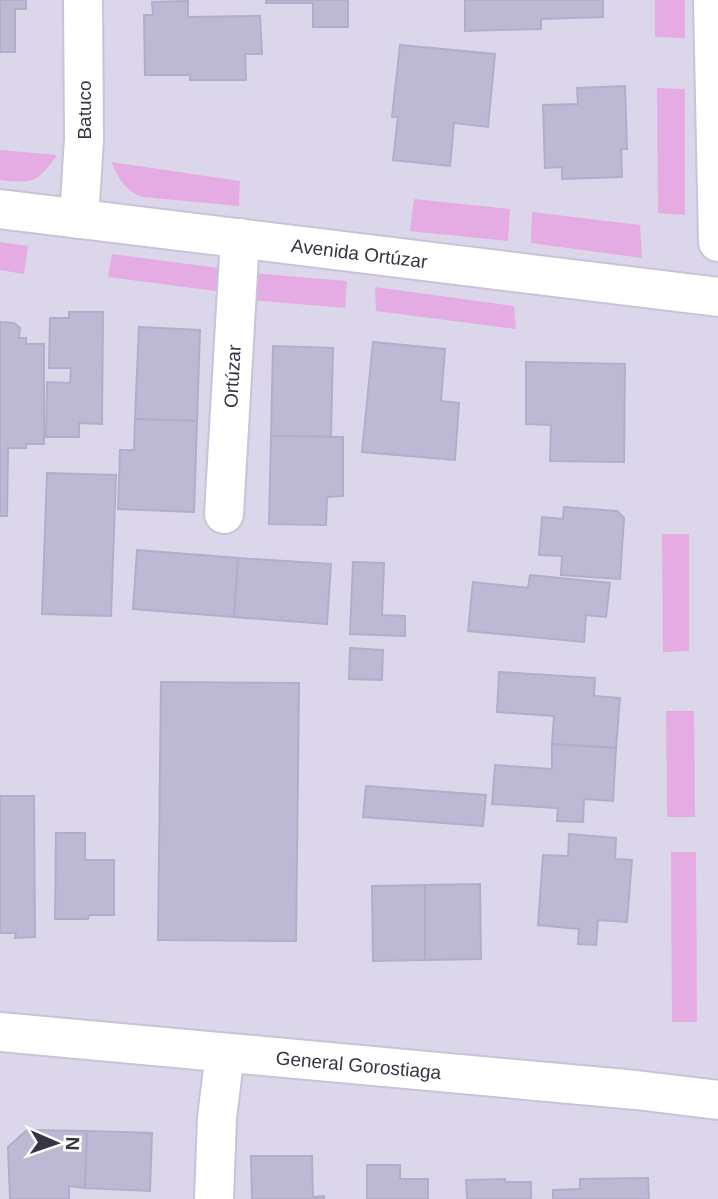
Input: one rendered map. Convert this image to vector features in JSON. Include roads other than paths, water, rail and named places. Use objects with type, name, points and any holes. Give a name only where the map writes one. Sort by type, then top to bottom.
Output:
[{"type":"street","name":"Batuco","points":[[79,219],[85,139],[83,0]]},
{"type":"street","points":[[713,0],[718,242]]},
{"type":"street","name":"Avenida Ortúzar","points":[[0,209],[718,297]]},
{"type":"street","name":"Ortúzar","points":[[224,514],[240,238]]},
{"type":"street","name":"General Gorostiaga","points":[[0,1032],[636,1090],[718,1100]]},
{"type":"street","points":[[214,1199],[217,1118],[225,1053]]}]
